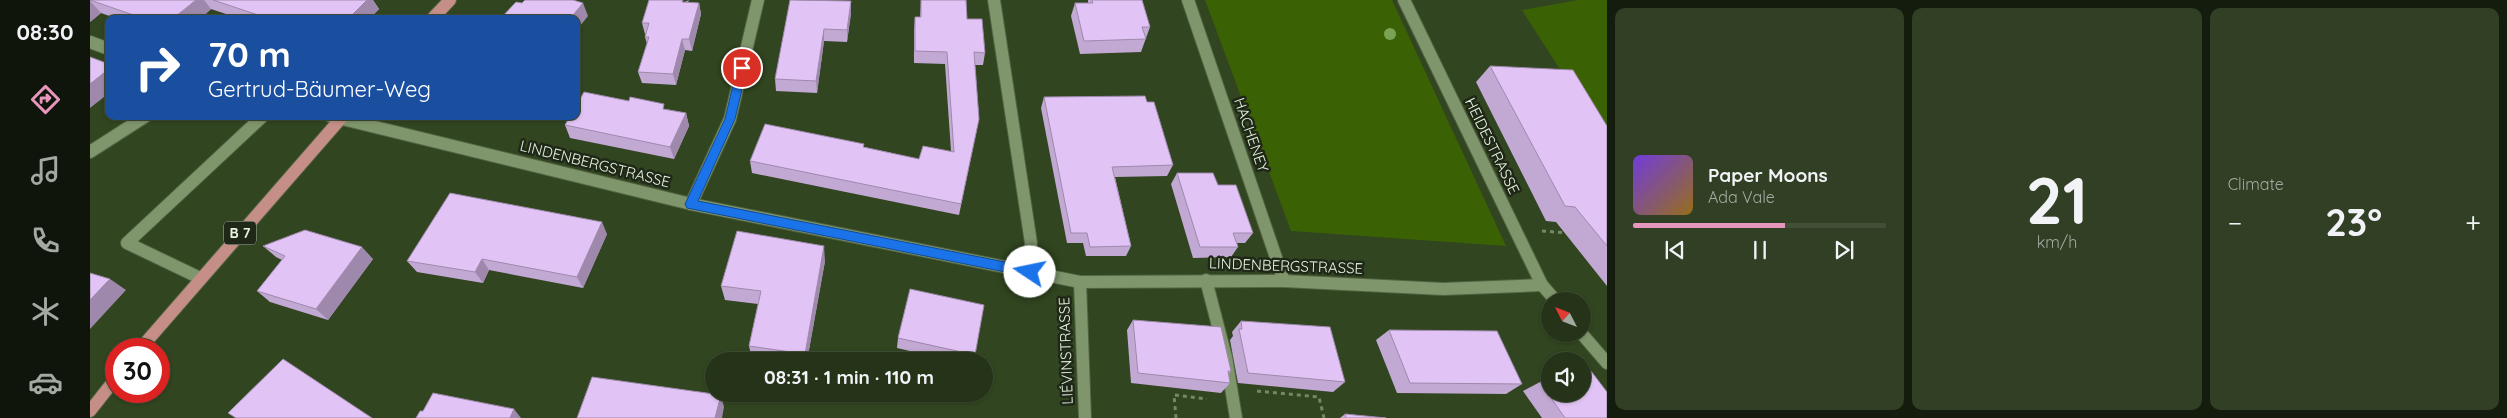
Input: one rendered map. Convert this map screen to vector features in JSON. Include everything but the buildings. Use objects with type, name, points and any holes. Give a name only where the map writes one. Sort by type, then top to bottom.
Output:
[{"type":"main road","points":[[436,15],[450,0]]},
{"type":"main road","name":"B 7","points":[[149,338],[335,120]]},
{"type":"main road","points":[[90,412],[105,392]]},
{"type":"street","points":[[691,204],[730,119],[758,0]]},
{"type":"street","points":[[994,0],[1031,242],[1030,272]]},
{"type":"street","name":"HACHENEY","points":[[1188,0],[1284,281]]},
{"type":"street","name":"HEIDESTRASSE","points":[[1404,0],[1542,285],[1548,292]]},
{"type":"street","points":[[92,45],[105,48]]},
{"type":"street","points":[[90,152],[140,120]]},
{"type":"street","points":[[200,278],[127,243],[259,120]]},
{"type":"street","name":"LINDENBERGSTRASSE","points":[[350,120],[691,204],[1080,282],[1284,281],[1443,289],[1542,285]]},
{"type":"street","points":[[1206,280],[1226,357],[1236,418]]},
{"type":"street","name":"LIÉVINSTRASSE","points":[[1080,282],[1085,418]]},
{"type":"street","points":[[1589,342],[1607,363]]},
{"type":"path","points":[[1551,231],[1577,234]]},
{"type":"path","points":[[1176,418],[1174,395],[1319,397],[1324,418]]},
{"type":"green space","points":[[1205,0],[1392,0],[1506,246],[1291,231]]},
{"type":"green space","points":[[1578,0],[1607,0],[1607,143],[1522,10]]},
{"type":"route","points":[[742,68],[730,119],[691,204],[1030,272]]}]
